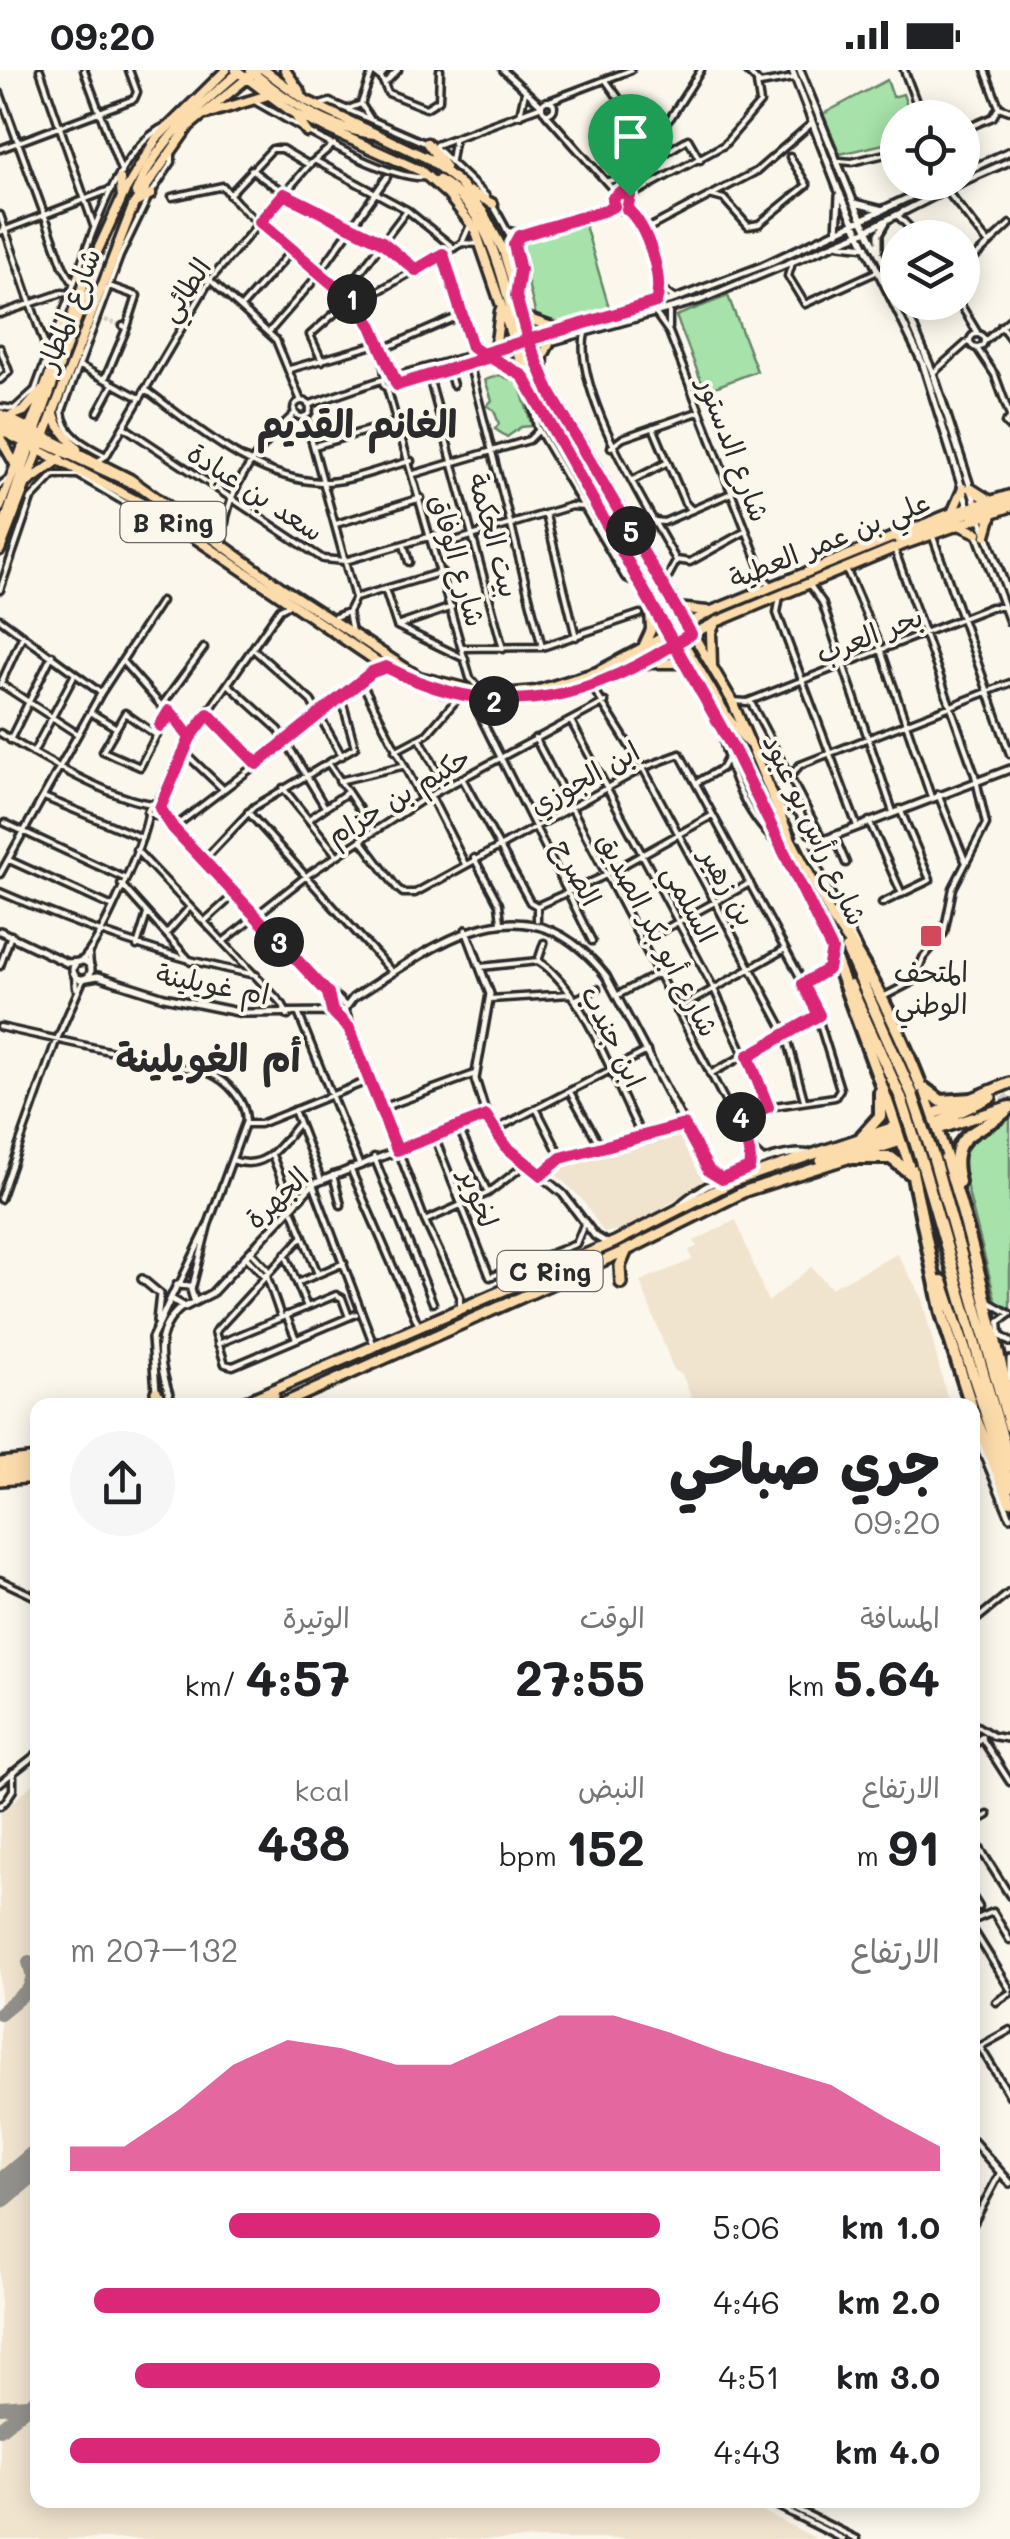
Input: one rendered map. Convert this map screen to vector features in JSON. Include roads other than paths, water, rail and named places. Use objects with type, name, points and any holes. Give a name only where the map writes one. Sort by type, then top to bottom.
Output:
[{"type":"highway","points":[[832,917],[878,996],[933,1124],[997,1333],[1010,1405]]},
{"type":"highway","name":"شارع رأس بو عبود","points":[[832,917],[906,1096],[1010,1426]]},
{"type":"highway","points":[[832,950],[901,1135],[919,1198],[953,1357],[967,1398]]},
{"type":"highway","name":"شارع رأس بو عبود","points":[[832,950],[906,1096]]},
{"type":"highway","points":[[860,1024],[882,1104],[877,1123],[862,1136]]},
{"type":"highway","points":[[915,1077],[938,1100],[973,1100]]},
{"type":"highway","points":[[933,1124],[1010,1084]]},
{"type":"highway","name":"C Ring","points":[[256,1398],[593,1252],[734,1181],[862,1136],[901,1135],[933,1124],[1010,1084]]},
{"type":"highway","points":[[980,1276],[978,1247],[956,1172],[958,1154],[976,1127],[1010,1106]]},
{"type":"highway","name":"C Ring","points":[[296,1398],[628,1250],[745,1192],[852,1158],[933,1124],[1010,1106]]},
{"type":"highway","points":[[800,1172],[821,1160],[901,1135]]},
{"type":"highway","points":[[852,1158],[898,1160],[909,1171],[919,1198]]},
{"type":"highway","name":"شارع رأس بو عبود","points":[[928,1161],[1010,1465]]},
{"type":"highway","points":[[622,1283],[620,1266],[628,1250]]},
{"type":"highway","points":[[942,1282],[1010,1486]]},
{"type":"highway","points":[[270,1398],[288,1386]]},
{"type":"highway","points":[[980,1430],[1010,1501]]},
{"type":"highway","points":[[0,1462],[30,1459]]},
{"type":"highway","points":[[0,1472],[30,1469]]},
{"type":"highway","points":[[0,1480],[30,1478]]},
{"type":"main road","points":[[206,89],[210,70]]},
{"type":"main road","name":"شارع المطار","points":[[0,550],[24,485],[49,378],[80,279],[91,265],[122,197],[170,124],[226,70]]},
{"type":"main road","points":[[285,70],[314,104]]},
{"type":"main road","points":[[247,71],[414,149],[466,190],[498,239],[521,316],[521,345]]},
{"type":"main road","points":[[247,71],[265,96],[294,114],[453,190],[483,229],[501,273],[521,345]]},
{"type":"main road","points":[[247,71],[312,113],[352,130],[380,134]]},
{"type":"main road","points":[[132,208],[142,179],[168,140],[247,71]]},
{"type":"main road","name":"شارع المطار","points":[[0,507],[14,471],[54,410],[132,208],[171,148],[247,71]]},
{"type":"main road","points":[[197,118],[265,96]]},
{"type":"main road","points":[[294,114],[307,132]]},
{"type":"main road","points":[[429,144],[450,175]]},
{"type":"main road","points":[[121,177],[122,197]]},
{"type":"main road","points":[[430,177],[470,222],[483,246],[500,301],[560,428],[614,500]]},
{"type":"main road","points":[[466,190],[492,204]]},
{"type":"main road","points":[[132,208],[151,194]]},
{"type":"main road","points":[[0,540],[79,317],[80,279]]},
{"type":"main road","points":[[500,301],[489,353],[523,376]]},
{"type":"main road","points":[[62,316],[64,340]]},
{"type":"main road","points":[[92,330],[93,316]]},
{"type":"main road","points":[[521,316],[563,330]]},
{"type":"main road","points":[[542,377],[543,356],[550,342]]},
{"type":"main road","name":"شارع رأس بو عبود","points":[[521,345],[523,376],[649,602],[712,672],[732,701],[776,805],[832,917]]},
{"type":"main road","name":"شارع رأس بو عبود","points":[[521,345],[685,623],[685,663],[722,727],[832,950]]},
{"type":"main road","points":[[65,379],[82,371]]},
{"type":"main road","points":[[2,415],[26,409],[49,378]]},
{"type":"main road","points":[[54,410],[59,427],[80,452]]},
{"type":"main road","points":[[2,415],[34,438],[122,482],[140,486]]},
{"type":"main road","points":[[0,434],[14,471]]},
{"type":"main road","name":"B Ring","points":[[0,434],[34,438],[102,459],[354,637],[419,677],[457,693],[518,700],[588,686],[641,664],[682,639]]},
{"type":"main road","name":"B Ring","points":[[34,438],[60,459],[150,508],[386,667],[443,692],[522,693],[556,686],[638,652],[672,631]]},
{"type":"main road","points":[[24,485],[60,459]]},
{"type":"main road","points":[[110,484],[118,499]]},
{"type":"main road","points":[[952,513],[966,488],[982,498],[993,499]]},
{"type":"main road","name":"علي بن عمر العطية","points":[[682,639],[956,524],[993,499],[1010,501]]},
{"type":"main road","points":[[880,554],[974,511],[1010,501]]},
{"type":"main road","name":"علي بن عمر العطية","points":[[672,631],[712,610],[952,513],[993,512],[1010,501]]},
{"type":"main road","points":[[141,512],[150,508]]},
{"type":"main road","points":[[956,524],[981,534],[993,512]]},
{"type":"main road","points":[[603,518],[631,553],[672,631],[682,639],[728,718],[750,744]]},
{"type":"main road","points":[[638,652],[651,630],[649,602]]},
{"type":"main road","points":[[676,608],[712,610]]},
{"type":"main road","points":[[712,672],[710,639],[716,622]]},
{"type":"main road","points":[[641,664],[685,663]]},
{"type":"street","points":[[40,70],[94,228]]},
{"type":"street","points":[[84,70],[121,177]]},
{"type":"street","points":[[0,150],[136,97],[128,70]]},
{"type":"street","points":[[370,85],[387,70]]},
{"type":"street","points":[[384,88],[398,70]]},
{"type":"street","points":[[343,109],[361,104],[373,71],[391,95],[431,108],[440,97],[440,70]]},
{"type":"street","points":[[504,70],[559,124],[608,181],[616,193],[614,206]]},
{"type":"street","points":[[429,144],[454,142],[631,70]]},
{"type":"street","points":[[608,181],[620,178],[648,139],[671,116],[701,70]]},
{"type":"street","points":[[616,193],[630,196],[730,140],[761,97],[760,83],[746,70]]},
{"type":"street","points":[[796,70],[795,78],[838,189],[860,222]]},
{"type":"street","points":[[796,70],[837,160],[867,247],[930,382],[1010,622]]},
{"type":"street","points":[[904,70],[915,100]]},
{"type":"street","points":[[985,70],[1000,107],[1010,111]]},
{"type":"street","points":[[760,83],[795,78]]},
{"type":"street","points":[[605,80],[648,139]]},
{"type":"street","points":[[0,93],[67,274],[80,279]]},
{"type":"street","points":[[528,94],[548,101],[559,124]]},
{"type":"street","points":[[520,115],[528,94]]},
{"type":"street","points":[[529,112],[546,113],[566,96]]},
{"type":"street","points":[[247,100],[321,140],[405,176],[430,177]]},
{"type":"street","points":[[314,104],[327,102],[429,144],[452,160],[492,204],[508,231],[520,270],[516,296]]},
{"type":"street","points":[[361,104],[374,124]]},
{"type":"street","points":[[980,123],[994,118],[1000,107]]},
{"type":"street","points":[[643,231],[724,190],[780,152],[813,123]]},
{"type":"street","name":"شارع المطار","points":[[2,415],[30,398],[80,279],[94,228],[112,189],[151,134],[170,124]]},
{"type":"street","points":[[660,156],[688,139],[700,160]]},
{"type":"street","points":[[321,140],[322,152]]},
{"type":"street","points":[[452,160],[454,142]]},
{"type":"street","name":"الطائي","points":[[102,459],[210,280],[308,165],[334,144]]},
{"type":"street","points":[[713,196],[724,199],[751,226],[807,185],[790,156],[789,145]]},
{"type":"street","name":"شارع المطار","points":[[93,316],[151,194],[172,162],[171,148]]},
{"type":"street","points":[[229,194],[266,153],[279,148],[308,165]]},
{"type":"street","points":[[980,165],[1010,151]]},
{"type":"street","points":[[780,152],[790,156]]},
{"type":"street","points":[[837,160],[852,162],[880,155]]},
{"type":"street","points":[[314,159],[407,210],[454,248]]},
{"type":"street","points":[[980,174],[1010,161]]},
{"type":"street","points":[[841,172],[852,162]]},
{"type":"street","points":[[119,163],[128,165]]},
{"type":"street","points":[[252,169],[284,194],[382,242],[416,270]]},
{"type":"street","points":[[268,332],[320,272],[387,176]]},
{"type":"street","points":[[172,197],[223,186],[356,304],[380,347],[384,378]]},
{"type":"street","points":[[3,231],[112,189]]},
{"type":"street","points":[[837,232],[838,189]]},
{"type":"street","points":[[724,190],[724,199]]},
{"type":"street","points":[[627,209],[630,196]]},
{"type":"street","points":[[853,200],[867,209],[885,210]]},
{"type":"street","points":[[369,386],[396,386],[489,353],[675,299],[905,200]]},
{"type":"street","points":[[888,220],[927,200]]},
{"type":"street","points":[[954,200],[989,244]]},
{"type":"street","points":[[508,231],[523,234],[614,206],[627,209],[643,231],[659,287],[653,305]]},
{"type":"street","points":[[345,292],[407,210]]},
{"type":"street","points":[[908,210],[910,220]]},
{"type":"street","points":[[0,215],[49,357]]},
{"type":"street","points":[[897,215],[903,220]]},
{"type":"street","points":[[462,244],[470,222]]},
{"type":"street","points":[[521,345],[550,342],[669,310],[880,224]]},
{"type":"street","points":[[980,252],[1010,224]]},
{"type":"street","points":[[864,232],[880,256]]},
{"type":"street","points":[[880,232],[880,256]]},
{"type":"street","points":[[514,245],[523,234]]},
{"type":"street","points":[[356,304],[462,244],[483,246]]},
{"type":"street","points":[[835,244],[867,247]]},
{"type":"street","points":[[242,307],[292,248]]},
{"type":"street","points":[[443,254],[464,314],[472,347],[468,360],[542,647]]},
{"type":"street","points":[[792,262],[788,276],[805,304],[875,274],[878,268]]},
{"type":"street","points":[[210,280],[268,332],[290,369],[301,401],[308,406]]},
{"type":"street","points":[[104,381],[138,298],[110,286]]},
{"type":"street","points":[[659,287],[675,299]]},
{"type":"street","points":[[0,314],[71,294]]},
{"type":"street","points":[[322,361],[310,335],[351,299]]},
{"type":"street","name":"شارع الدستور","points":[[669,310],[669,332]]},
{"type":"street","points":[[290,369],[380,347],[464,314]]},
{"type":"street","name":"شارع الدستور","points":[[656,314],[669,332],[765,580]]},
{"type":"street","points":[[93,316],[105,320]]},
{"type":"street","points":[[911,320],[933,372],[966,488]]},
{"type":"street","points":[[968,320],[981,335],[1010,428]]},
{"type":"street","points":[[963,349],[976,348],[1010,320]]},
{"type":"street","points":[[970,325],[970,339],[985,357]]},
{"type":"street","points":[[1000,326],[1010,338]]},
{"type":"street","name":"شارع المطار","points":[[92,330],[82,371],[62,419],[102,459]]},
{"type":"street","points":[[933,372],[970,339],[992,332]]},
{"type":"street","points":[[585,333],[584,351],[611,447],[676,560]]},
{"type":"street","points":[[472,347],[489,353]]},
{"type":"street","points":[[0,348],[8,374],[0,380]]},
{"type":"street","points":[[308,406],[384,378],[468,360]]},
{"type":"street","points":[[384,362],[396,386]]},
{"type":"street","points":[[930,364],[940,364]]},
{"type":"street","points":[[448,368],[453,385]]},
{"type":"street","points":[[82,371],[140,398]]},
{"type":"street","name":"بيت الحكمة","points":[[428,374],[455,462],[502,649]]},
{"type":"street","name":"شارع الوفاق","points":[[384,378],[394,400],[468,672],[484,694]]},
{"type":"street","points":[[98,412],[113,385]]},
{"type":"street","name":"شارع الوفاق","points":[[394,400],[396,386]]},
{"type":"street","points":[[145,389],[250,462],[323,482],[411,461]]},
{"type":"street","name":"شارع رأس بو عبود","points":[[531,392],[539,430],[626,577],[639,583]]},
{"type":"street","points":[[295,413],[294,406],[301,401]]},
{"type":"street","points":[[308,406],[305,416],[356,598]]},
{"type":"street","points":[[611,447],[698,412]]},
{"type":"street","points":[[226,547],[225,528],[250,462],[295,413]]},
{"type":"street","points":[[295,413],[305,416]]},
{"type":"street","points":[[314,446],[400,422]]},
{"type":"street","name":"سعد بن عبادة","points":[[124,427],[233,503],[330,561],[432,536]]},
{"type":"street","points":[[654,427],[685,504],[692,510]]},
{"type":"street","points":[[414,474],[528,440],[539,430]]},
{"type":"street","points":[[632,480],[668,462]]},
{"type":"street","name":"شارع المطار","points":[[0,486],[14,471]]},
{"type":"street","points":[[0,590],[29,504],[50,478],[70,472],[141,512]]},
{"type":"street","points":[[655,521],[664,522],[731,494]]},
{"type":"street","points":[[571,506],[578,496]]},
{"type":"street","points":[[336,524],[421,498]]},
{"type":"street","points":[[435,547],[571,506],[584,507]]},
{"type":"street","points":[[546,515],[576,638]]},
{"type":"street","points":[[210,536],[225,528]]},
{"type":"street","points":[[676,560],[690,562],[746,532]]},
{"type":"street","points":[[932,534],[1010,754]]},
{"type":"street","points":[[981,534],[1010,597]]},
{"type":"street","points":[[404,544],[409,562]]},
{"type":"street","points":[[878,996],[914,981],[923,958],[944,933],[953,888],[986,824],[976,779],[894,548]]},
{"type":"street","points":[[664,589],[676,560]]},
{"type":"street","points":[[842,570],[852,574],[935,796],[966,863]]},
{"type":"street","points":[[329,619],[348,612],[356,598],[442,572]]},
{"type":"street","points":[[761,593],[765,580],[775,586]]},
{"type":"street","points":[[809,584],[822,602],[897,811],[930,876],[927,883],[882,903]]},
{"type":"street","points":[[385,589],[397,626],[466,659]]},
{"type":"street","points":[[279,595],[280,609]]},
{"type":"street","points":[[782,595],[776,609],[858,826]]},
{"type":"street","points":[[0,874],[46,798],[100,693],[161,601]]},
{"type":"street","points":[[146,826],[158,813],[160,798],[182,750],[280,609],[293,604]]},
{"type":"street","points":[[397,626],[452,607]]},
{"type":"street","name":"بحر العرب","points":[[732,701],[748,701],[994,607],[1004,608]]},
{"type":"street","points":[[348,612],[354,637]]},
{"type":"street","points":[[464,648],[542,647],[640,614]]},
{"type":"street","points":[[1,621],[100,693]]},
{"type":"street","points":[[23,636],[0,684],[78,733]]},
{"type":"street","points":[[164,704],[204,648]]},
{"type":"street","points":[[253,649],[319,714],[342,756]]},
{"type":"street","points":[[10,740],[52,655]]},
{"type":"street","points":[[371,657],[372,672]]},
{"type":"street","points":[[123,662],[190,738]]},
{"type":"street","points":[[173,828],[288,744],[372,672],[386,667]]},
{"type":"street","points":[[395,752],[436,725],[468,672]]},
{"type":"street","points":[[33,753],[76,674]]},
{"type":"street","points":[[603,699],[605,680]]},
{"type":"street","points":[[361,681],[422,800]]},
{"type":"street","points":[[792,774],[800,765],[1010,683]]},
{"type":"street","points":[[229,685],[276,726],[325,807]]},
{"type":"street","name":"بن زهير","points":[[588,686],[603,699],[786,1034],[804,1100]]},
{"type":"street","points":[[443,692],[447,706]]},
{"type":"street","points":[[204,860],[248,812],[355,747],[341,696]]},
{"type":"street","name":"حكيم بن حزام","points":[[224,941],[307,876],[422,800],[572,721],[603,699]]},
{"type":"street","points":[[739,715],[748,701],[792,774],[823,840]]},
{"type":"street","points":[[90,712],[114,726]]},
{"type":"street","points":[[156,734],[128,712],[114,726],[104,754],[138,768],[170,713]]},
{"type":"street","name":"الصرح","points":[[478,712],[532,828],[592,941]]},
{"type":"street","points":[[208,714],[257,764]]},
{"type":"street","name":"السلمي","points":[[572,721],[748,1056],[768,1107]]},
{"type":"street","name":"شارع رأس بو عبود","points":[[722,727],[731,770],[765,831],[779,845]]},
{"type":"street","points":[[0,734],[60,768],[152,804],[328,993],[348,1026],[460,1296],[458,1311]]},
{"type":"street","name":"شارع أبو بكر الصديق","points":[[535,738],[734,1120],[749,1147],[768,1161]]},
{"type":"street","points":[[420,739],[446,786]]},
{"type":"street","points":[[182,750],[223,789]]},
{"type":"street","name":"ابن الجوزي","points":[[362,840],[397,888],[408,894],[677,753],[819,1015],[840,1093],[768,1107],[734,1120]]},
{"type":"street","points":[[696,783],[722,768],[728,759]]},
{"type":"street","points":[[328,764],[374,831]]},
{"type":"street","points":[[339,782],[402,766]]},
{"type":"street","points":[[722,768],[731,770]]},
{"type":"street","points":[[800,838],[813,844],[1010,769]]},
{"type":"street","points":[[462,777],[530,902],[537,906]]},
{"type":"street","points":[[283,788],[337,856]]},
{"type":"street","points":[[308,819],[346,793]]},
{"type":"street","points":[[430,796],[465,864]]},
{"type":"street","points":[[907,796],[910,805]]},
{"type":"street","points":[[46,798],[142,838]]},
{"type":"street","points":[[74,974],[113,907],[142,838],[147,812],[160,798]]},
{"type":"street","points":[[138,801],[147,812],[158,813]]},
{"type":"street","name":"شارع رأس بو عبود","points":[[776,805],[791,815],[809,857],[874,978],[878,996]]},
{"type":"street","points":[[248,812],[392,973]]},
{"type":"street","points":[[537,906],[606,874],[714,815]]},
{"type":"street","points":[[870,821],[902,894]]},
{"type":"street","points":[[6,823],[123,881],[193,964]]},
{"type":"street","points":[[834,835],[846,863]]},
{"type":"street","points":[[809,857],[813,844]]},
{"type":"street","points":[[136,850],[224,941],[288,1016]]},
{"type":"street","points":[[474,858],[499,904],[501,922]]},
{"type":"street","points":[[10,860],[113,907]]},
{"type":"street","points":[[641,942],[750,883]]},
{"type":"street","points":[[0,892],[99,934],[193,964],[256,976]]},
{"type":"street","points":[[205,921],[235,894]]},
{"type":"street","points":[[166,934],[190,906]]},
{"type":"street","points":[[537,906],[537,920]]},
{"type":"street","points":[[137,946],[147,914]]},
{"type":"street","points":[[338,1006],[466,930],[501,922],[544,927],[569,940],[595,962],[618,995],[709,1171],[722,1179]]},
{"type":"street","points":[[466,930],[490,999],[475,1074],[486,1116],[493,1131],[541,1175],[595,1236],[610,1244]]},
{"type":"street","points":[[0,931],[67,962],[80,961],[91,967]]},
{"type":"street","points":[[0,966],[12,936]]},
{"type":"street","points":[[481,967],[510,960],[538,962],[544,943]]},
{"type":"street","points":[[676,1010],[785,950]]},
{"type":"street","points":[[803,984],[828,969],[832,950]]},
{"type":"street","points":[[0,1199],[76,988],[91,967],[89,954]]},
{"type":"street","points":[[67,962],[76,988]]},
{"type":"street","name":"ابن جندب","points":[[538,962],[560,977],[574,996],[642,1136]]},
{"type":"street","name":"ام غويلينة","points":[[91,967],[98,976]]},
{"type":"street","points":[[74,974],[85,979]]},
{"type":"street","points":[[618,995],[657,974]]},
{"type":"street","name":"ام غويلينة","points":[[85,979],[98,976],[204,1007],[288,1016],[338,1006]]},
{"type":"street","points":[[490,999],[574,996],[597,988]]},
{"type":"street","points":[[299,1015],[359,1164]]},
{"type":"street","points":[[710,1074],[819,1015]]},
{"type":"street","points":[[0,1027],[214,1075],[243,1106],[246,1124],[208,1225],[157,1325]]},
{"type":"street","points":[[493,1131],[647,1050]]},
{"type":"street","points":[[382,1108],[475,1074]]},
{"type":"street","points":[[246,1124],[260,1124],[370,1080]]},
{"type":"street","points":[[570,1092],[600,1147]]},
{"type":"street","points":[[294,1110],[321,1180]]},
{"type":"street","points":[[537,1110],[561,1158]]},
{"type":"street","name":"الجهرة","points":[[192,1303],[210,1295],[313,1184],[486,1116]]},
{"type":"street","points":[[232,1160],[254,1165],[272,1155],[299,1123]]},
{"type":"street","points":[[541,1175],[561,1158],[684,1125]]},
{"type":"street","points":[[458,1126],[488,1193]]},
{"type":"street","name":"لخوير","points":[[434,1136],[492,1278],[576,1244],[585,1222]]},
{"type":"street","name":"شارع أبو بكر الصديق","points":[[749,1147],[749,1168]]},
{"type":"street","points":[[677,1210],[722,1179],[768,1161],[809,1154]]},
{"type":"street","points":[[272,1155],[318,1274]]},
{"type":"street","points":[[374,1157],[433,1304]]},
{"type":"street","points":[[426,1221],[488,1193],[526,1164]]},
{"type":"street","points":[[350,1168],[420,1328]]},
{"type":"street","points":[[708,1186],[709,1171]]},
{"type":"street","points":[[333,1175],[341,1205]]},
{"type":"street","points":[[313,1184],[373,1335],[368,1350]]},
{"type":"street","points":[[165,1398],[160,1340],[166,1323],[192,1303],[208,1225]]},
{"type":"street","points":[[303,1236],[216,1331],[230,1366],[356,1314]]},
{"type":"street","points":[[593,1252],[595,1236]]},
{"type":"street","points":[[247,1253],[267,1274],[296,1339]]},
{"type":"street","points":[[285,1254],[308,1307]]},
{"type":"street","points":[[297,1282],[344,1263]]},
{"type":"street","points":[[142,1279],[160,1297],[150,1350],[164,1398]]},
{"type":"street","points":[[178,1284],[204,1293],[219,1284]]},
{"type":"street","points":[[218,1344],[338,1296],[349,1317]]},
{"type":"street","points":[[460,1296],[476,1303]]},
{"type":"street","points":[[173,1300],[182,1307]]},
{"type":"street","points":[[987,1300],[1010,1314],[999,1322],[997,1333],[1010,1342]]},
{"type":"street","points":[[373,1335],[388,1341]]},
{"type":"street","points":[[1010,1360],[1010,1378]]},
{"type":"street","points":[[980,1446],[1010,1517]]},
{"type":"street","points":[[0,1580],[30,1594]]},
{"type":"street","points":[[980,1616],[1010,1592]]},
{"type":"street","points":[[982,1734],[1010,1739]]},
{"type":"street","points":[[982,1734],[1010,1782]]},
{"type":"street","points":[[0,1783],[30,1759]]},
{"type":"street","points":[[2,1804],[14,1786],[13,1772]]},
{"type":"street","points":[[980,1820],[988,1815]]},
{"type":"street","points":[[980,1849],[1010,1896]]},
{"type":"street","points":[[980,1919],[993,1912],[1010,1940]]},
{"type":"street","points":[[980,1938],[1010,1991],[996,2002]]},
{"type":"street","points":[[1010,2030],[980,2047],[1010,2096]]},
{"type":"street","points":[[980,2149],[1010,2182]]},
{"type":"street","points":[[980,2207],[1000,2173]]},
{"type":"street","points":[[781,2508],[843,2539]]},
{"type":"street","points":[[794,2508],[856,2539]]},
{"type":"tunnel","points":[[105,320],[123,326]]},
{"type":"tunnel","points":[[970,1133],[1010,1097]]},
{"type":"tunnel","points":[[942,1281],[937,1233],[944,1189]]},
{"type":"place","name":"المتحف الوطني","points":[[931,936]]},
{"type":"district","name":"الغانم القديم","points":[[357,423]]},
{"type":"district","name":"أم الغويلينة","points":[[208,1057]]}]
